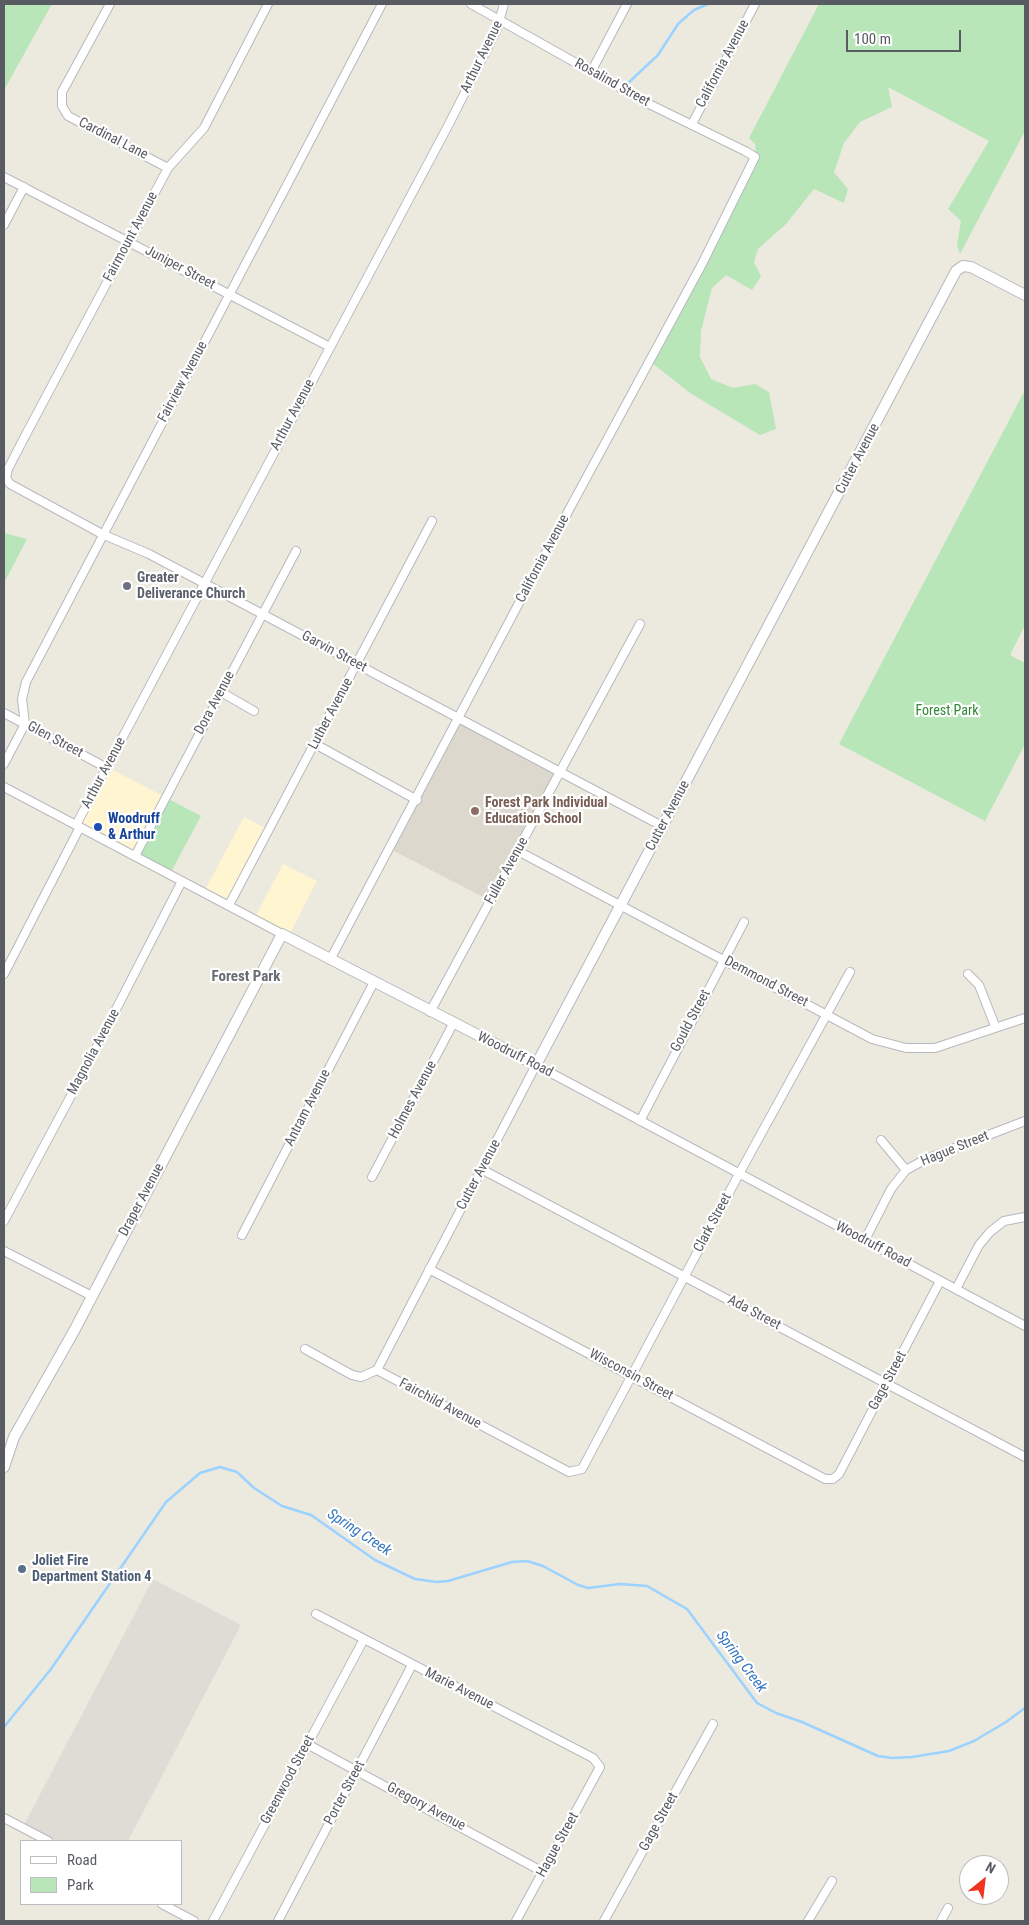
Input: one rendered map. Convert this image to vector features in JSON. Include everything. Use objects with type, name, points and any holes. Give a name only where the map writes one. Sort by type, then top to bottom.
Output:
[{"type":"street","name":"Cardinal Lane","points":[[110,4],[62,92],[62,106],[68,116],[168,168]]},
{"type":"street","name":"Fairmount Avenue","points":[[6,478],[8,469],[24,438],[168,168],[204,128],[268,4]]},
{"type":"street","name":"Fairview Avenue","points":[[25,724],[22,698],[26,682],[102,534],[230,295],[382,4]]},
{"type":"street","name":"Rosalind Street","points":[[471,4],[501,19],[649,104],[755,157]]},
{"type":"street","name":"Arthur Avenue","points":[[4,974],[107,768],[450,122],[501,19],[504,4]]},
{"type":"street","points":[[591,72],[627,4]]},
{"type":"street","name":"California Avenue","points":[[692,124],[755,4]]},
{"type":"street","name":"California Avenue","points":[[330,960],[702,264],[755,157]]},
{"type":"street","name":"Juniper Street","points":[[4,177],[330,347]]},
{"type":"street","points":[[4,225],[24,187]]},
{"type":"street","name":"Cutter Avenue","points":[[377,1370],[956,271],[963,266],[971,267],[1025,296]]},
{"type":"street","name":"Garvin Street","points":[[6,478],[10,484],[102,534],[150,554],[662,826]]},
{"type":"street","name":"Luther Avenue","points":[[229,905],[432,521]]},
{"type":"street","name":"Dora Avenue","points":[[135,856],[296,551]]},
{"type":"street","name":"Fuller Avenue","points":[[430,1012],[640,624]]},
{"type":"street","points":[[221,692],[254,710]]},
{"type":"street","name":"Glen Street","points":[[4,713],[107,768]]},
{"type":"street","points":[[4,764],[25,724]]},
{"type":"street","points":[[315,744],[417,800]]},
{"type":"street","name":"Woodruff Road","points":[[4,787],[330,960],[536,1065],[1025,1326]]},
{"type":"street","name":"Demmond Street","points":[[518,851],[872,1038],[906,1048],[936,1048],[957,1042],[995,1026],[1025,1018]]},
{"type":"street","name":"Magnolia Avenue","points":[[4,1221],[90,1062],[182,881]]},
{"type":"street","name":"Gould Street","points":[[640,1120],[744,922]]},
{"type":"street","name":"Draper Avenue","points":[[4,1467],[14,1437],[92,1296],[282,934]]},
{"type":"street","name":"Clark Street","points":[[575,1472],[582,1469],[739,1174],[850,972]]},
{"type":"street","points":[[968,974],[979,985],[995,1026]]},
{"type":"street","name":"Antram Avenue","points":[[242,1235],[374,982]]},
{"type":"street","name":"Holmes Avenue","points":[[372,1177],[453,1024]]},
{"type":"street","name":"Hague Street","points":[[865,1240],[891,1189],[906,1170],[926,1159],[1025,1122]]},
{"type":"street","points":[[880,1140],[906,1170]]},
{"type":"street","name":"Ada Street","points":[[483,1170],[1025,1457]]},
{"type":"street","points":[[956,1289],[979,1245],[990,1232],[1004,1221],[1025,1216]]},
{"type":"street","points":[[4,1250],[92,1296]]},
{"type":"street","name":"Wisconsin Street","points":[[429,1269],[825,1479],[833,1479]]},
{"type":"street","name":"Gage Street","points":[[833,1479],[839,1474],[940,1281]]},
{"type":"street","points":[[305,1350],[352,1376],[361,1377],[377,1370]]},
{"type":"street","name":"Fairchild Avenue","points":[[377,1370],[569,1472],[575,1472]]},
{"type":"street","name":"Marie Avenue","points":[[316,1614],[593,1758],[600,1767]]},
{"type":"street","name":"Greenwood Street","points":[[213,1921],[364,1639]]},
{"type":"street","name":"Porter Street","points":[[278,1921],[412,1665]]},
{"type":"street","name":"Gage Street","points":[[604,1921],[714,1724]]},
{"type":"street","name":"Gregory Avenue","points":[[307,1744],[543,1872]]},
{"type":"street","name":"Hague Street","points":[[516,1921],[600,1767]]},
{"type":"street","points":[[4,1818],[46,1840]]},
{"type":"street","points":[[808,1921],[832,1881]]},
{"type":"street","points":[[164,1905],[194,1921]]},
{"type":"street","points":[[941,1921],[948,1908]]},
{"type":"shaded area","name":"Forest Park Individual Education School","points":[[460,721],[559,773],[489,900],[392,850]]},
{"type":"shaded area","points":[[111,769],[163,796],[134,852],[81,824]]},
{"type":"shaded area","points":[[244,817],[273,832],[233,906],[205,890]]},
{"type":"shaded area","points":[[283,864],[317,881],[289,935],[255,917]]},
{"type":"shaded area","points":[[153,1579],[241,1625],[129,1840],[54,1840],[24,1825]]},
{"type":"green space","points":[[4,4],[52,4],[4,90]]},
{"type":"green space","points":[[819,4],[1025,4],[1025,131],[960,254],[957,245],[961,221],[948,209],[989,141],[888,87],[892,107],[860,122],[844,143],[834,172],[848,189],[844,203],[814,189],[786,224],[758,249],[754,262],[761,276],[752,290],[726,275],[712,288],[701,331],[700,357],[711,379],[733,388],[755,384],[769,392],[776,429],[760,435],[690,393],[652,363],[757,164],[755,144],[749,138]]},
{"type":"green space","name":"Forest Park","points":[[1025,390],[1025,625],[1010,655],[1025,663],[1025,744],[985,821],[839,744]]},
{"type":"green space","points":[[4,533],[27,539],[4,583]]},
{"type":"green space","points":[[163,796],[201,816],[171,872],[134,852]]},
{"type":"waterway","points":[[626,85],[658,55],[678,24],[694,10],[708,4]]},
{"type":"waterway","name":"Spring Creek","points":[[4,1727],[51,1669],[166,1502],[200,1473],[220,1467],[237,1472],[254,1488],[282,1506],[311,1515],[375,1560],[415,1579],[437,1582],[448,1581],[512,1562],[527,1561],[543,1566],[578,1585],[588,1588],[620,1584],[647,1586],[687,1609],[757,1703],[776,1713],[802,1722],[878,1756],[892,1758],[912,1757],[949,1751],[974,1741],[1025,1708]]},
{"type":"place","name":"Greater Deliverance Church","points":[[127,586]]},
{"type":"place","name":"Forest Park Individual Education School","points":[[475,811]]},
{"type":"place","name":"Woodruff & Arthur","points":[[98,827]]},
{"type":"place","name":"Joliet Fire Department Station 4","points":[[22,1569]]},
{"type":"district","name":"Forest Park","points":[[246,977]]}]
